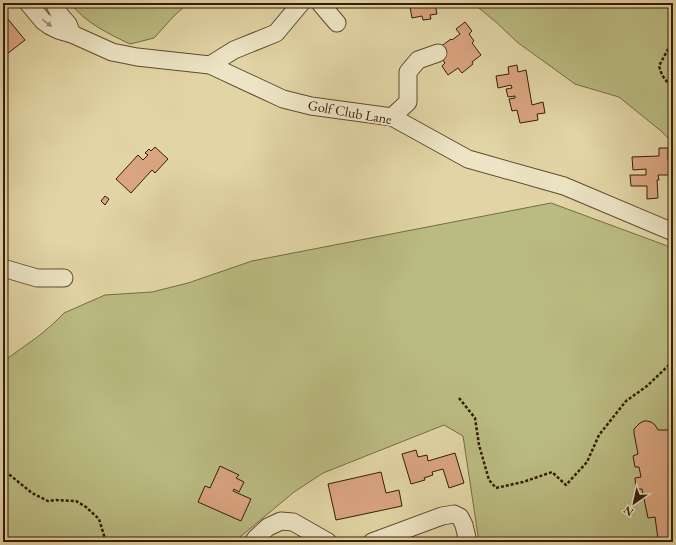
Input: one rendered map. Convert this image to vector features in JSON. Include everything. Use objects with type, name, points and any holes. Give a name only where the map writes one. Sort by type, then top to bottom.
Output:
[{"type":"street","points":[[54,3],[68,24],[72,34]]},
{"type":"street","points":[[210,65],[234,50],[276,33],[301,3]]},
{"type":"street","points":[[320,3],[337,23]]},
{"type":"street","name":"Golf Club Lane","points":[[35,5],[43,21],[50,26],[112,52],[124,55],[210,65],[283,99],[312,106],[392,117],[468,159],[564,186],[673,232]]},
{"type":"street","points":[[392,117],[408,102],[408,72],[418,60],[438,53]]},
{"type":"street","points":[[3,268],[37,278],[64,278]]},
{"type":"street","points":[[372,542],[442,516],[454,514],[460,517],[464,525],[468,542]]},
{"type":"street","points":[[254,542],[256,538],[268,527],[280,521],[293,522],[328,542]]},
{"type":"path","points":[[673,40],[659,66],[662,75],[673,90]]},
{"type":"path","points":[[459,398],[475,418],[479,445],[489,480],[496,488],[523,482],[552,472],[566,485],[587,462],[599,435],[626,401],[647,386],[668,366],[673,365]]},
{"type":"path","points":[[3,467],[5,471],[32,493],[48,501],[76,501],[86,507],[99,519],[106,542]]},
{"type":"green space","points":[[70,3],[188,3],[154,38],[130,44],[90,22]]},
{"type":"green space","points":[[473,3],[673,3],[673,143],[661,131],[619,97],[575,84],[517,42]]},
{"type":"green space","points":[[551,203],[673,248],[673,542],[479,542],[463,436],[444,425],[323,473],[294,492],[234,542],[3,542],[3,358],[8,358],[40,335],[64,313],[105,295],[152,292],[188,283],[252,261]]},
{"type":"building","points":[[388,3],[406,3],[389,6]]},
{"type":"building","points":[[412,3],[435,3],[437,14],[430,15],[431,19],[423,20],[422,16],[412,18],[410,7],[413,7]]},
{"type":"building","points":[[3,13],[25,40],[3,57]]},
{"type":"building","points":[[465,22],[472,31],[469,34],[474,41],[472,43],[481,55],[462,73],[458,68],[448,75],[442,66],[445,63],[436,50],[460,34],[456,29]]},
{"type":"building","points":[[517,65],[518,72],[526,70],[532,105],[543,102],[545,113],[537,114],[538,120],[520,123],[517,110],[512,111],[509,99],[515,98],[515,96],[508,97],[506,89],[512,88],[511,85],[498,88],[496,76],[509,74],[508,67]]},
{"type":"building","points":[[155,147],[168,159],[155,173],[152,170],[131,193],[116,179],[138,155],[143,160],[148,155],[145,153],[149,149],[151,151]]},
{"type":"building","points":[[659,148],[668,148],[668,160],[673,160],[673,175],[658,175],[658,198],[647,199],[647,186],[631,186],[630,175],[646,175],[646,169],[633,170],[632,157],[659,156]]},
{"type":"building","points":[[105,196],[109,199],[105,205],[101,201]]},
{"type":"building","points":[[644,421],[651,422],[658,430],[670,430],[673,434],[673,542],[665,542],[665,540],[658,539],[655,517],[648,518],[642,489],[636,489],[635,478],[641,477],[639,467],[635,467],[633,456],[638,454],[634,429]]},
{"type":"building","points":[[416,450],[418,457],[427,455],[428,461],[455,453],[464,483],[449,488],[443,469],[432,472],[433,475],[424,478],[425,480],[411,484],[402,454]]},
{"type":"building","points":[[220,466],[239,475],[236,478],[244,482],[239,492],[234,489],[233,491],[251,499],[241,521],[198,502],[205,486],[210,488]]},
{"type":"building","points":[[381,472],[386,493],[399,490],[402,506],[336,520],[328,484]]}]
